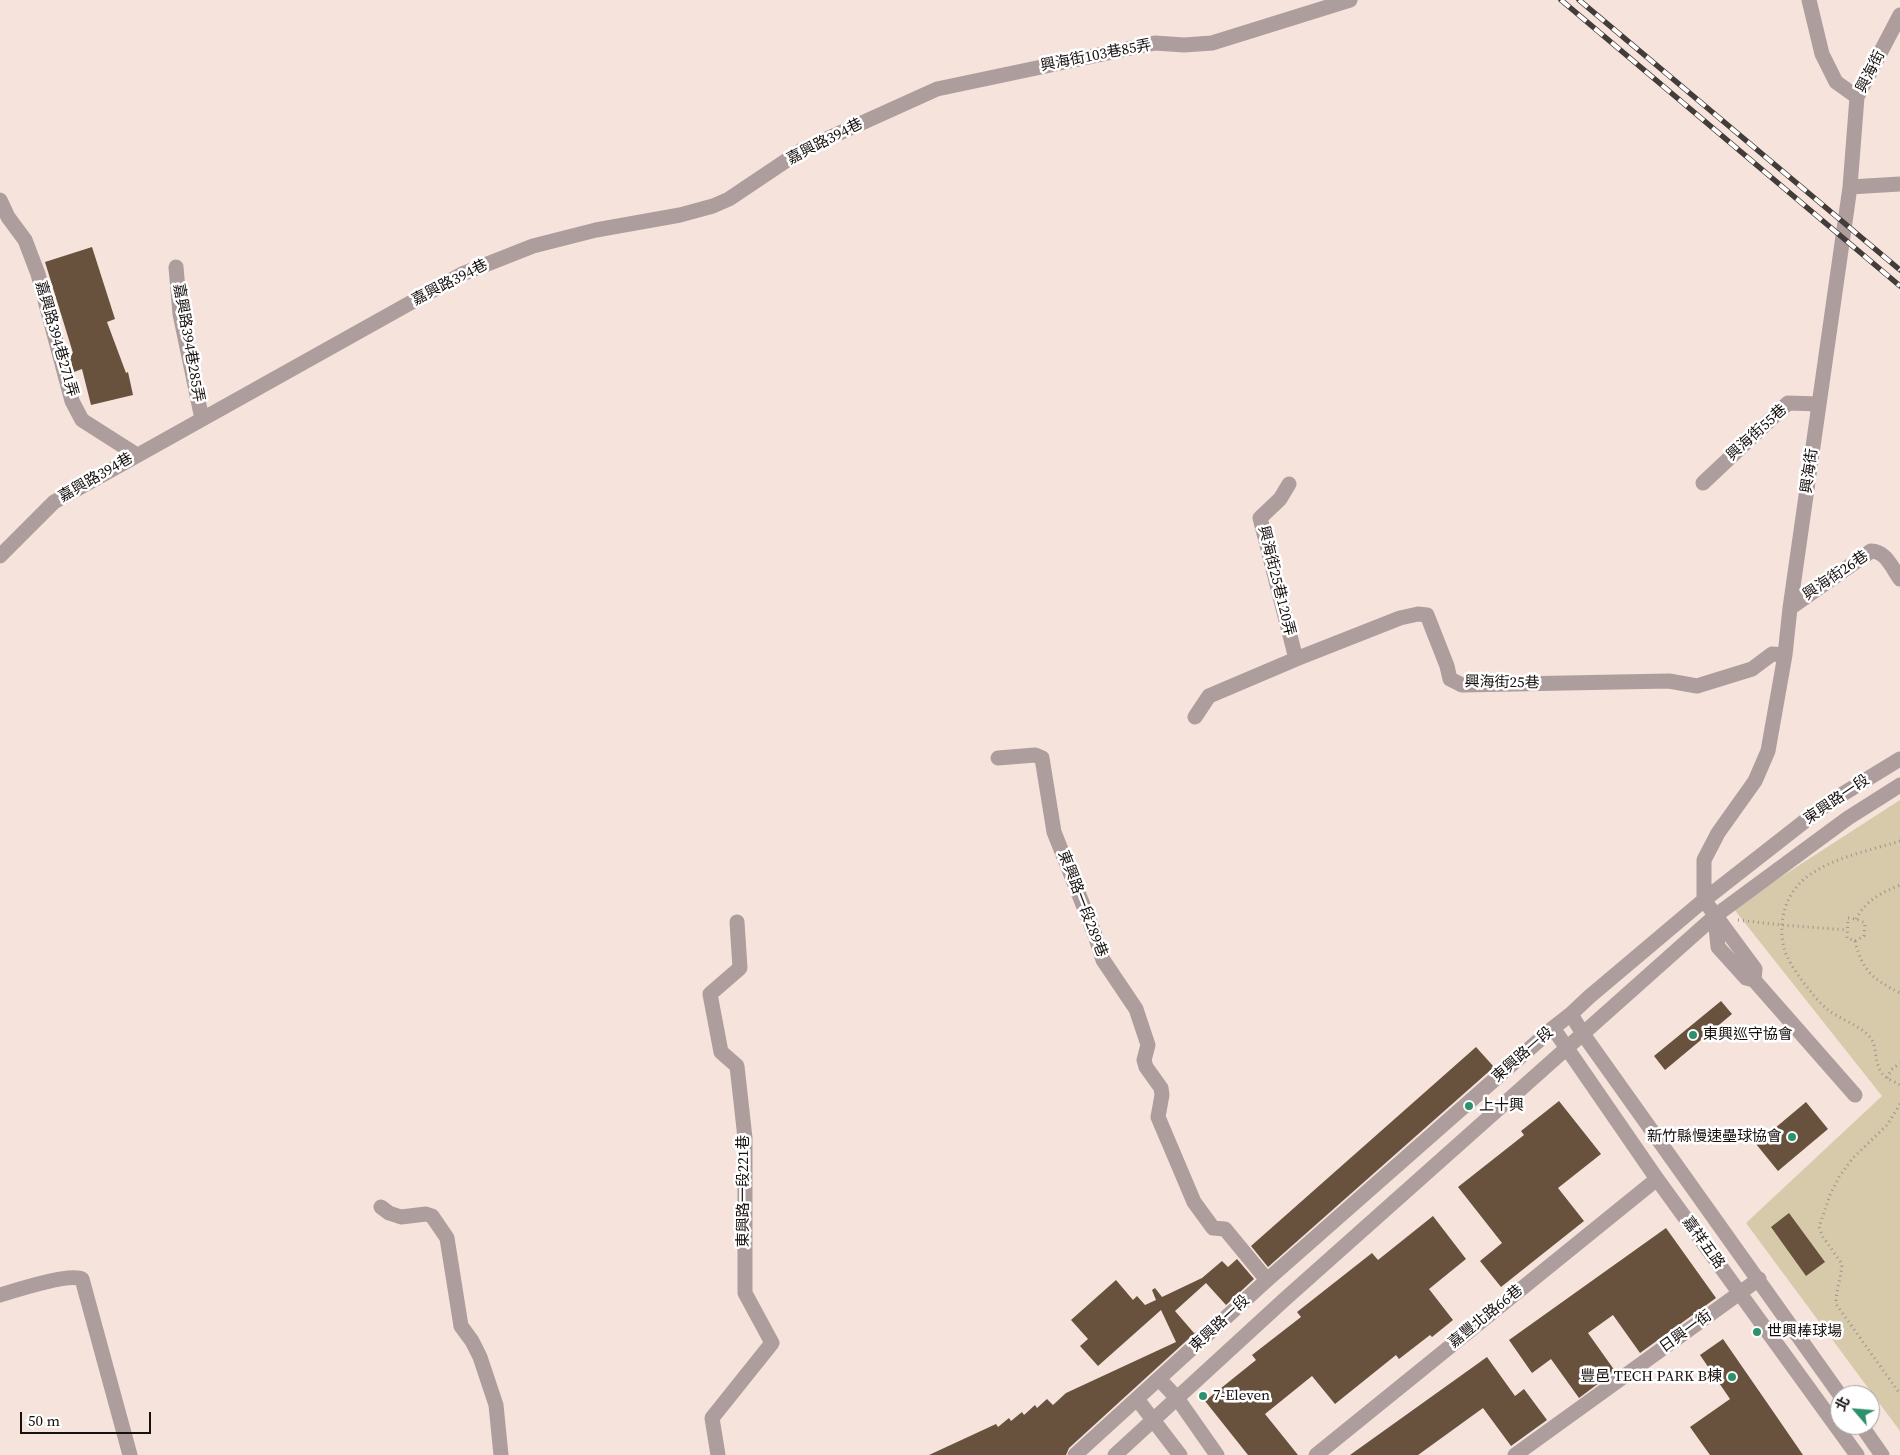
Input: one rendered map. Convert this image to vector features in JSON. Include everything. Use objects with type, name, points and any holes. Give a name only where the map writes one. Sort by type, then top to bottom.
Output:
[{"type":"street","points":[[1809,0],[1822,54],[1836,82],[1857,97]]},
{"type":"street","name":"興海街103巷85弄","points":[[937,89],[1155,43],[1184,45],[1212,43],[1344,1]]},
{"type":"street","name":"興海街","points":[[1704,900],[1704,860],[1718,833],[1755,781],[1768,751],[1785,655],[1790,608],[1850,187],[1857,97],[1900,15]]},
{"type":"street","name":"嘉興路394巷","points":[[0,556],[54,502],[462,274],[533,246],[596,230],[680,215],[713,206],[729,199],[802,150],[937,89]]},
{"type":"street","points":[[1850,187],[1900,184]]},
{"type":"street","name":"嘉興路394巷271弄","points":[[0,200],[8,217],[25,240],[38,274],[72,401],[82,420],[136,455]]},
{"type":"street","name":"嘉興路394巷285弄","points":[[176,267],[180,314],[202,419]]},
{"type":"street","name":"興海街55巷","points":[[1703,483],[1788,403],[1819,404]]},
{"type":"street","name":"興海街25巷120弄","points":[[1289,484],[1280,499],[1260,518],[1296,659]]},
{"type":"street","name":"興海街26巷","points":[[1790,608],[1871,551],[1884,554],[1900,579]]},
{"type":"street","name":"興海街25巷","points":[[1195,717],[1209,696],[1400,618],[1418,614],[1427,615],[1447,666],[1450,679],[1462,685],[1669,682],[1697,686],[1752,669],[1772,654],[1785,655]]},
{"type":"street","name":"東興路一段289巷","points":[[998,758],[1035,755],[1042,758],[1054,832],[1103,960],[1136,1009],[1148,1045],[1144,1060],[1161,1088],[1162,1094],[1158,1117],[1194,1202],[1213,1228],[1225,1229],[1267,1280]]},
{"type":"street","name":"東興路一段","points":[[1075,1455],[1267,1280],[1589,997],[1704,900],[1828,803],[1900,759]]},
{"type":"street","name":"東興路一段","points":[[1115,1455],[1292,1293],[1715,916],[1848,818],[1900,785]]},
{"type":"street","points":[[1704,900],[1715,916],[1718,947],[1746,978],[1754,980],[1855,1095]]},
{"type":"street","name":"東興路一段221巷","points":[[718,1455],[712,1418],[772,1342],[745,1293],[745,1138],[737,1066],[721,1052],[710,994],[740,968],[737,922]]},
{"type":"street","name":"嘉祥五路","points":[[1571,1014],[1583,1034],[1833,1385]]},
{"type":"street","name":"嘉祥五路","points":[[1554,1028],[1657,1179],[1857,1455]]},
{"type":"street","name":"嘉豐北路66巷","points":[[1316,1455],[1657,1179]]},
{"type":"street","points":[[381,1207],[388,1213],[401,1218],[426,1214],[432,1216],[447,1238],[461,1326],[472,1341],[480,1357],[496,1406],[501,1455]]},
{"type":"street","points":[[0,1295],[17,1289],[72,1277],[82,1279],[130,1455]]},
{"type":"street","name":"日興一街","points":[[1515,1455],[1759,1279]]},
{"type":"street","points":[[1159,1379],[1177,1398],[1217,1455]]},
{"type":"street","points":[[1137,1399],[1180,1455]]},
{"type":"street","points":[[1868,1435],[1882,1455]]},
{"type":"path","points":[[1900,841],[1828,864],[1802,880],[1792,890],[1786,902],[1782,926],[1784,949],[1808,988],[1828,1010],[1868,1034],[1875,1044],[1880,1072],[1900,1085]]},
{"type":"path","points":[[1856,919],[1871,899],[1900,885]]},
{"type":"path","points":[[1715,916],[1782,926],[1847,930]]},
{"type":"path","points":[[1848,918],[1865,923],[1864,936],[1856,941],[1847,938],[1848,918]]},
{"type":"path","points":[[1856,941],[1858,954],[1865,968],[1879,982],[1900,993]]},
{"type":"path","points":[[1887,1078],[1891,1070],[1900,1064]]},
{"type":"path","points":[[1900,1104],[1887,1125],[1852,1159],[1839,1177],[1830,1194],[1819,1227],[1823,1237],[1842,1264],[1836,1290],[1836,1304],[1900,1394]]},
{"type":"shaded area","points":[[1900,800],[1900,1431],[1880,1404],[1880,1385],[1866,1385],[1746,1223],[1882,1096],[1733,908]]},
{"type":"building","points":[[92,247],[115,319],[107,322],[126,373],[128,372],[133,395],[91,405],[82,369],[74,372],[69,355],[73,353],[45,262]]},
{"type":"building","name":"東興巡守協會","points":[[1721,1001],[1732,1014],[1665,1070],[1654,1056]]},
{"type":"building","points":[[1476,1047],[1494,1067],[1268,1267],[1251,1246]]},
{"type":"building","points":[[1559,1101],[1601,1154],[1558,1188],[1584,1221],[1501,1287],[1480,1261],[1502,1243],[1458,1187],[1524,1135],[1521,1131]]},
{"type":"building","name":"新竹縣慢速壘球協會","points":[[1806,1102],[1828,1129],[1778,1171],[1756,1144]]},
{"type":"building","points":[[1789,1213],[1825,1262],[1806,1276],[1771,1227]]},
{"type":"building","points":[[1433,1216],[1466,1259],[1429,1289],[1453,1320],[1399,1359],[1396,1355],[1335,1404],[1312,1376],[1265,1414],[1298,1455],[1248,1455],[1205,1401],[1256,1360],[1252,1355],[1301,1317],[1297,1312],[1372,1253],[1378,1260]]},
{"type":"building","points":[[1666,1228],[1716,1298],[1640,1353],[1613,1315],[1588,1333],[1615,1371],[1579,1398],[1551,1359],[1532,1373],[1509,1340]]},
{"type":"building","points":[[1237,1259],[1254,1279],[1226,1305],[1206,1283],[1175,1311],[1194,1333],[1196,1332],[1069,1448],[1066,1455],[929,1455],[996,1424],[998,1427],[1009,1418],[1011,1421],[1022,1412],[1024,1415],[1035,1405],[1037,1408],[1047,1399],[1053,1405],[1066,1393],[1176,1342],[1161,1310],[1098,1366],[1080,1346],[1088,1339],[1071,1320],[1116,1280],[1133,1300],[1137,1296],[1145,1305],[1156,1300],[1152,1290],[1155,1288],[1162,1297],[1202,1278],[1222,1261],[1228,1267]]},
{"type":"building","name":"豐邑 TECH PARK B棟","points":[[1723,1339],[1803,1455],[1710,1455],[1690,1427],[1730,1399],[1700,1355]]},
{"type":"building","points":[[1487,1357],[1515,1396],[1524,1389],[1547,1420],[1511,1446],[1483,1408],[1418,1455],[1350,1455]]},
{"type":"railway","points":[[1561,0],[1900,286]]},
{"type":"railway","points":[[1579,0],[1900,270]]},
{"type":"place","name":"東興巡守協會","points":[[1693,1035]]},
{"type":"place","name":"上十興","points":[[1469,1106]]},
{"type":"place","name":"新竹縣慢速壘球協會","points":[[1792,1137]]},
{"type":"place","name":"世興棒球場","points":[[1757,1332]]},
{"type":"place","name":"豐邑 TECH PARK B棟","points":[[1732,1377]]},
{"type":"place","name":"7-Eleven","points":[[1203,1396]]}]
